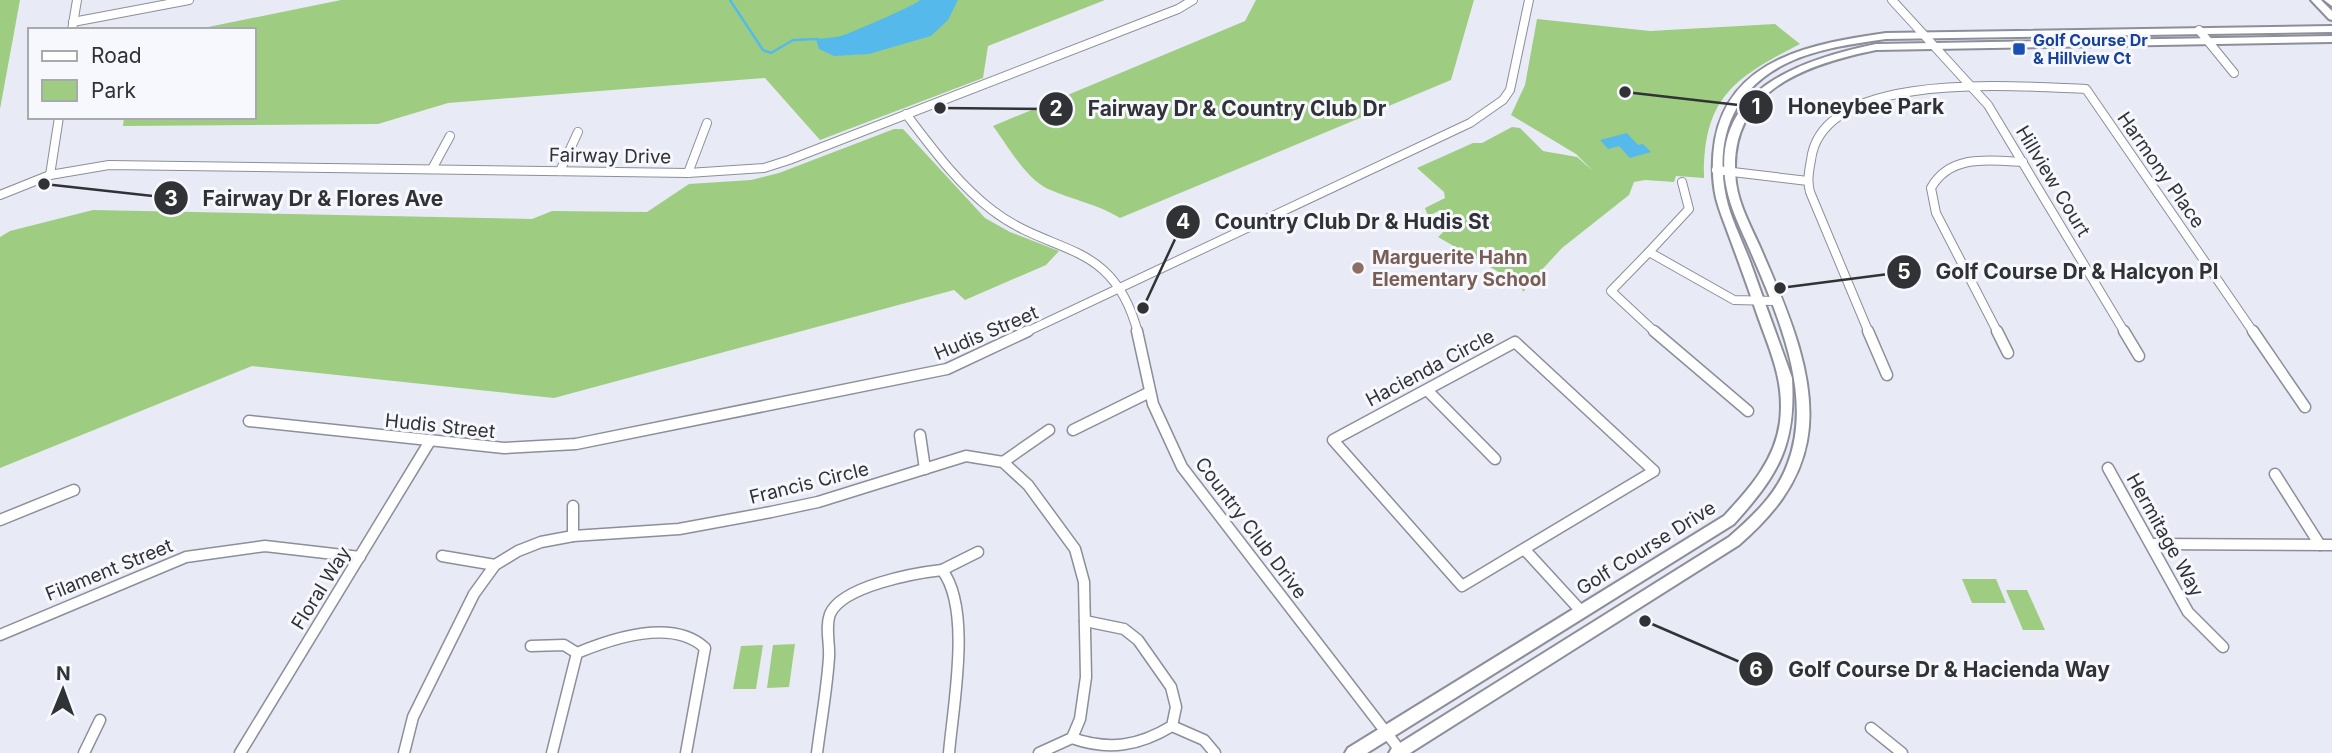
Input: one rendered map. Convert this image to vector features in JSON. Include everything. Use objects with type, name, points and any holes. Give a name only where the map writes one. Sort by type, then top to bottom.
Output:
[{"type":"street","points":[[77,0],[73,26],[189,0]]},
{"type":"street","name":"Fairway Drive","points":[[0,195],[50,175],[109,165],[688,173],[764,168],[1178,9],[1193,0]]},
{"type":"street","name":"Hudis Street","points":[[249,421],[430,441],[538,449],[576,444],[947,369],[1120,290],[1487,112],[1503,100],[1514,80],[1529,0]]},
{"type":"street","points":[[1892,0],[1928,39]]},
{"type":"street","points":[[2316,0],[2332,17]]},
{"type":"street","name":"Golf Course Drive","points":[[1353,753],[1729,520],[1765,481],[1786,429],[1786,378],[1721,198],[1716,170],[1722,123],[1736,95],[1760,73],[1781,61],[1819,46],[1886,36],[1928,39],[2332,29]]},
{"type":"street","points":[[2202,34],[2234,74]]},
{"type":"street","name":"Golf Course Drive","points":[[2202,34],[2332,39]]},
{"type":"street","name":"Golf Course Drive","points":[[1400,752],[1734,541],[1774,505],[1794,468],[1804,435],[1805,412],[1798,363],[1736,202],[1730,172],[1733,139],[1739,120],[1756,96],[1782,76],[1833,55],[1928,39]]},
{"type":"street","name":"Hillview Court","points":[[1928,39],[1974,88],[1994,114],[2138,356]]},
{"type":"street","points":[[1887,375],[1815,208],[1808,181],[1809,160],[1816,141],[1843,112],[1863,101],[1924,88],[1974,88]]},
{"type":"street","name":"Harmony Place","points":[[1974,88],[2086,89],[2305,407]]},
{"type":"street","name":"Country Club Drive","points":[[906,114],[970,192],[1010,223],[1066,242],[1097,264],[1120,290],[1137,322],[1150,392],[1158,419],[1182,467],[1400,752]]},
{"type":"street","points":[[50,175],[59,119]]},
{"type":"street","points":[[688,173],[707,123]]},
{"type":"street","points":[[560,171],[578,132]]},
{"type":"street","points":[[432,169],[450,136]]},
{"type":"street","points":[[2008,353],[1936,212],[1931,188],[1939,173],[1960,163],[2022,162]]},
{"type":"street","points":[[1716,170],[1808,181]]},
{"type":"street","points":[[1682,182],[1689,209],[1611,291],[1612,295],[1748,411]]},
{"type":"street","points":[[1649,252],[1734,300],[1774,301]]},
{"type":"street","name":"Hacienda Circle","points":[[1515,342],[1654,471],[1525,550],[1462,586],[1334,440],[1515,342]]},
{"type":"street","points":[[1427,390],[1495,459]]},
{"type":"street","points":[[1073,430],[1150,392]]},
{"type":"street","points":[[1040,753],[1072,738],[1080,719],[1086,677],[1084,582],[1075,549],[1028,485],[1003,462],[1021,446],[1049,430]]},
{"type":"street","points":[[920,435],[925,469]]},
{"type":"street","name":"Floral Way","points":[[240,753],[430,441]]},
{"type":"street","name":"Francis Circle","points":[[404,753],[413,717],[474,594],[495,565],[541,542],[573,536],[679,528],[771,512],[966,456],[1003,462]]},
{"type":"street","name":"Hermitage Way","points":[[2108,468],[2188,612],[2223,647]]},
{"type":"street","points":[[2275,474],[2320,545]]},
{"type":"street","points":[[0,520],[74,490]]},
{"type":"street","points":[[573,506],[573,536]]},
{"type":"street","points":[[2152,544],[2332,545]]},
{"type":"street","name":"Filament Street","points":[[0,635],[186,557],[265,546],[360,557]]},
{"type":"street","points":[[1525,550],[1581,611]]},
{"type":"street","points":[[817,753],[830,654],[830,613],[841,600],[857,592],[923,571],[942,570],[978,552]]},
{"type":"street","points":[[442,556],[495,565]]},
{"type":"street","points":[[942,570],[951,583],[955,607],[956,654],[949,753]]},
{"type":"street","points":[[1072,738],[1100,752],[1139,746],[1172,726],[1175,708],[1171,687],[1138,640],[1124,629],[1084,621]]},
{"type":"street","points":[[552,753],[577,653],[600,641],[681,631],[699,638],[705,648],[686,753]]},
{"type":"street","points":[[531,646],[564,645],[577,653]]},
{"type":"street","points":[[84,753],[100,720]]},
{"type":"street","points":[[1172,726],[1204,740],[1215,753]]},
{"type":"street","points":[[1871,728],[1902,753]]},
{"type":"green space","points":[[0,0],[20,0],[0,109]]},
{"type":"green space","points":[[341,0],[1105,0],[988,46],[983,78],[820,140],[765,78],[448,103],[378,124],[123,126],[124,119],[256,119],[256,28],[203,28]]},
{"type":"green space","points":[[1256,0],[1474,0],[1451,80],[1120,218],[1040,184],[1024,170],[993,126],[1245,21]]},
{"type":"green space","points":[[1537,19],[1650,31],[1775,24],[1800,44],[1757,68],[1727,94],[1709,128],[1704,178],[1676,176],[1674,182],[1634,182],[1629,195],[1562,248],[1537,275],[1527,280],[1524,292],[1516,282],[1438,237],[1458,218],[1441,210],[1428,216],[1425,208],[1445,198],[1444,192],[1417,168],[1473,143],[1482,143],[1512,127],[1520,128],[1543,151],[1577,157],[1593,171],[1576,154],[1511,115],[1525,85]]},
{"type":"green space","points":[[894,129],[903,129],[985,218],[1010,232],[1059,251],[1046,265],[965,300],[954,290],[554,398],[252,366],[0,468],[0,237],[10,231],[93,210],[532,219],[552,211],[647,212],[689,184],[751,180],[779,173]]},
{"type":"green space","points":[[1962,579],[1996,579],[2006,603],[1972,603]]},
{"type":"green space","points":[[2006,590],[2027,590],[2045,630],[2023,630]]},
{"type":"green space","points":[[795,644],[789,687],[767,688],[773,645]]},
{"type":"green space","points":[[763,645],[756,689],[733,689],[741,646]]},
{"type":"water","points":[[920,0],[958,0],[948,20],[931,36],[869,54],[834,56],[819,49],[816,39],[844,35]]},
{"type":"water","points":[[1627,133],[1638,145],[1643,144],[1651,152],[1630,158],[1619,146],[1608,149],[1600,140]]},
{"type":"waterway","points":[[730,0],[763,50],[771,53],[793,40],[818,39]]},
{"type":"place","name":"Golf Course Dr & Hillview Ct","points":[[2019,49]]},
{"type":"place","name":"Honeybee Park","points":[[1625,92]]},
{"type":"place","name":"Fairway Dr & Country Club Dr","points":[[940,108]]},
{"type":"place","name":"Fairway Dr & Flores Ave","points":[[44,184]]},
{"type":"place","name":"Marguerite Hahn Elementary School","points":[[1358,268]]},
{"type":"place","name":"Golf Course Dr & Halcyon Pl","points":[[1780,288]]},
{"type":"place","name":"Country Club Dr & Hudis St","points":[[1143,308]]},
{"type":"place","name":"Golf Course Dr & Hacienda Way","points":[[1645,621]]}]
